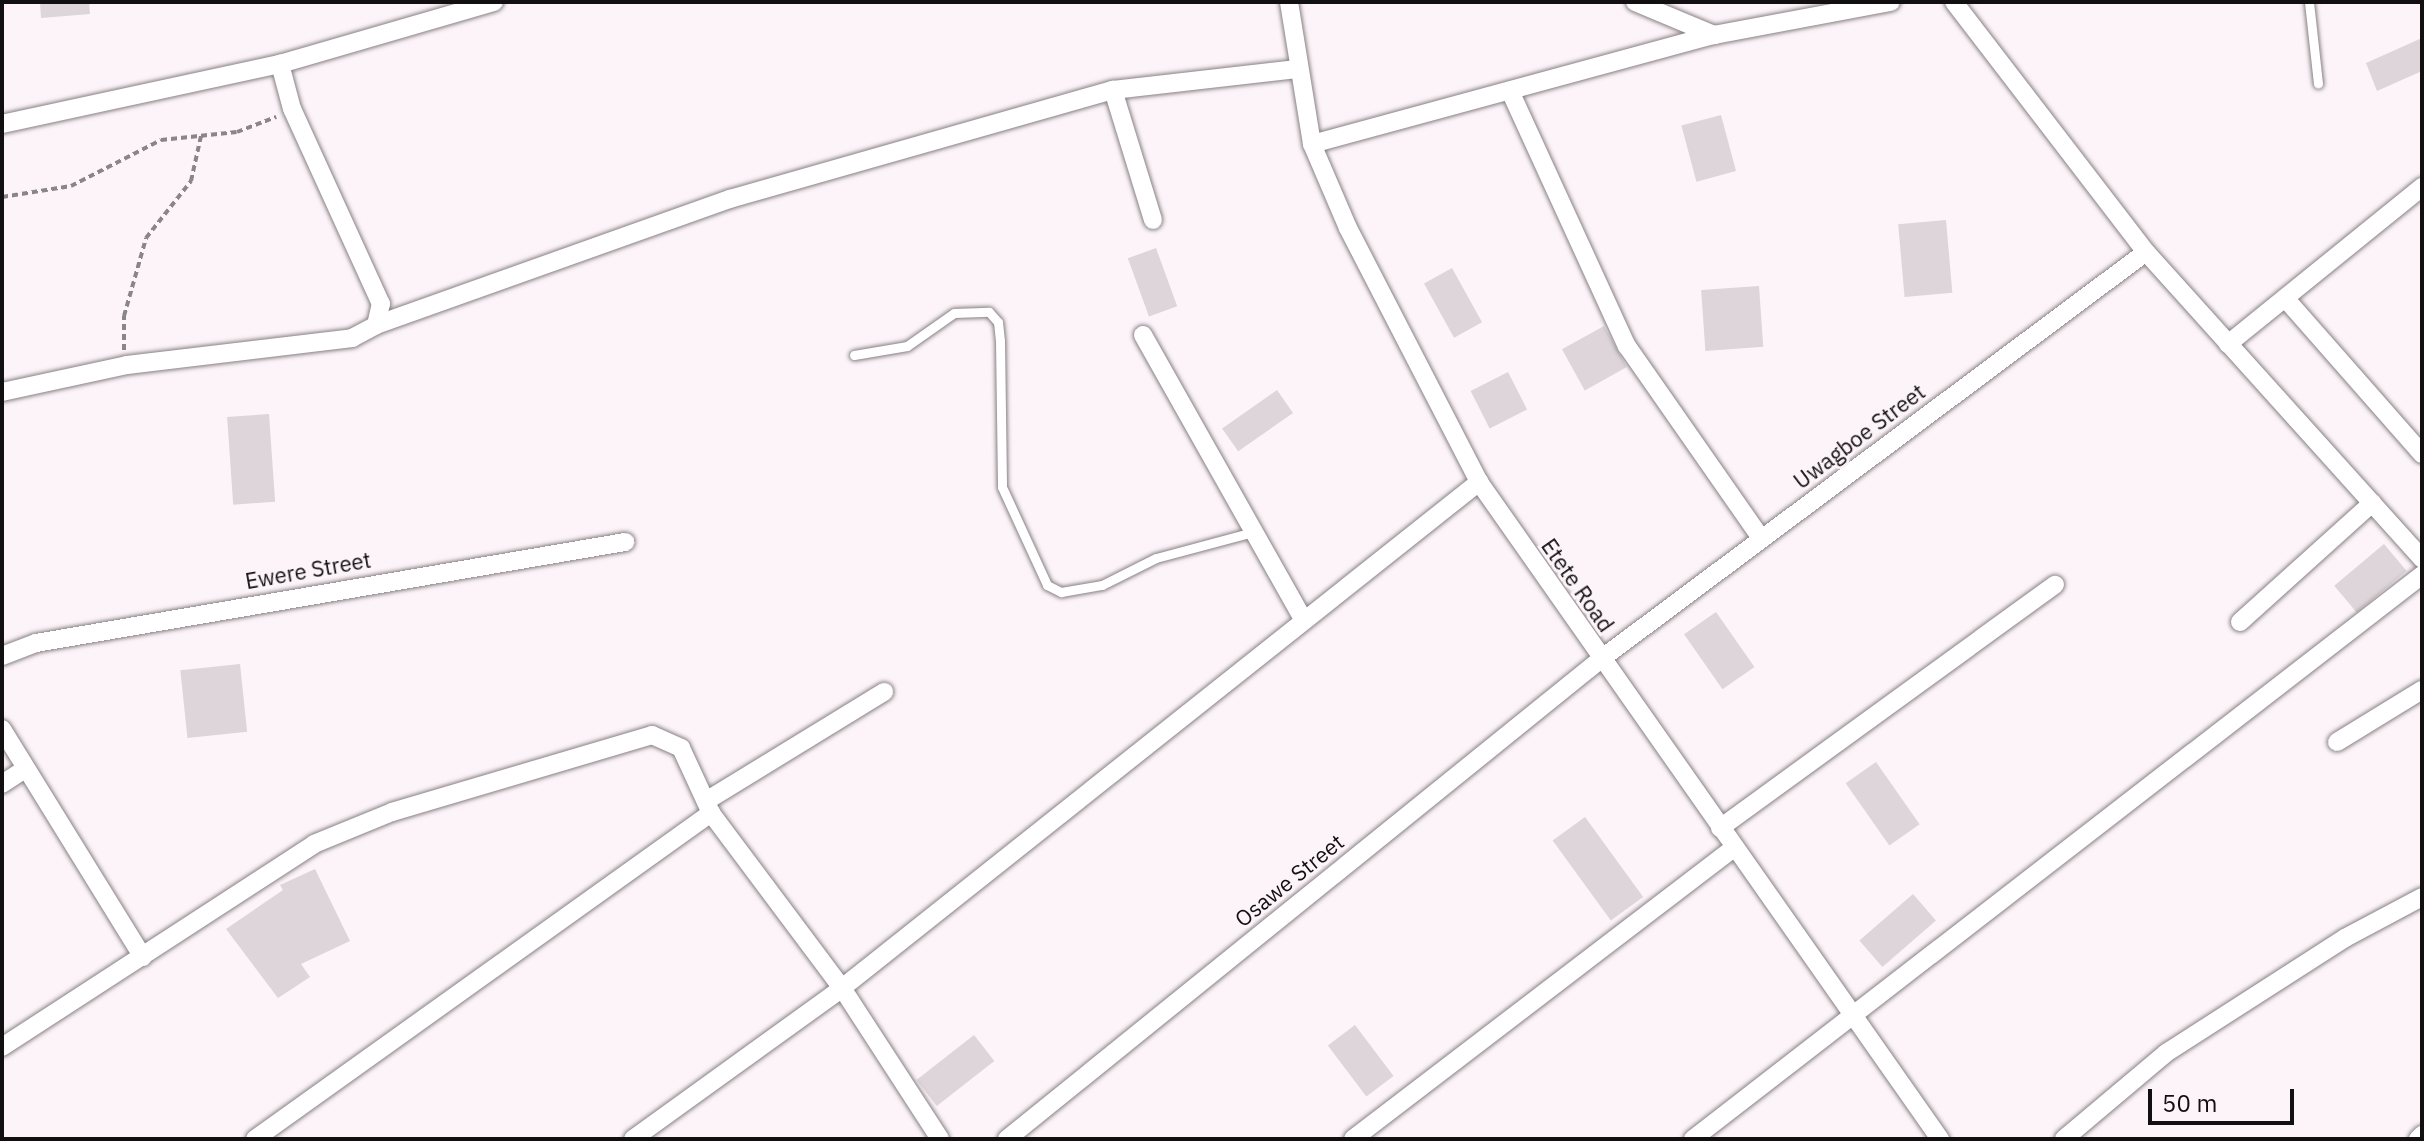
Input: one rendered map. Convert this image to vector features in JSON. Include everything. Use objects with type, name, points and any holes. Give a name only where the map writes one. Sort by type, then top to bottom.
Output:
[{"type":"street","points":[[2,124],[280,64],[494,2]]},
{"type":"street","name":"Etete Road","points":[[1289,2],[1297,69],[1312,144],[1348,228],[1479,482],[1940,1139]]},
{"type":"street","points":[[1635,2],[1714,35]]},
{"type":"street","points":[[1312,144],[1714,35],[1891,2]]},
{"type":"street","points":[[1954,2],[2146,252],[2422,559]]},
{"type":"street","points":[[280,64],[292,109],[381,304],[376,325]]},
{"type":"street","points":[[2,392],[127,365],[352,338],[376,325],[730,199],[1113,90],[1297,69]]},
{"type":"street","points":[[1113,90],[1153,220]]},
{"type":"street","points":[[1510,91],[1627,346],[1761,538]]},
{"type":"street","points":[[2228,344],[2422,187]]},
{"type":"street","name":"Uwagboe Street","points":[[1601,659],[2146,252]]},
{"type":"street","points":[[2285,298],[2422,454]]},
{"type":"street","points":[[1143,335],[1304,621]]},
{"type":"street","points":[[633,1139],[842,988],[1479,482]]},
{"type":"street","points":[[2240,622],[2372,503]]},
{"type":"street","name":"Ewere Street","points":[[2,656],[36,643],[625,542]]},
{"type":"street","points":[[1693,1139],[2422,575]]},
{"type":"street","points":[[1720,828],[2055,585]]},
{"type":"street","name":"Osawe Street","points":[[1007,1139],[1601,659]]},
{"type":"street","points":[[2337,742],[2422,690]]},
{"type":"street","points":[[255,1139],[708,807],[884,692]]},
{"type":"street","points":[[2,729],[143,957]]},
{"type":"street","points":[[2,1047],[314,844],[392,812],[641,736],[663,737],[681,748],[708,807],[842,988],[940,1139]]},
{"type":"street","points":[[2,784],[25,769]]},
{"type":"street","points":[[1353,1139],[1734,848]]},
{"type":"street","points":[[2064,1139],[2166,1053],[2345,938],[2422,897]]},
{"type":"lane","points":[[2309,2],[2318,84]]},
{"type":"lane","points":[[854,355],[907,346],[954,313],[975,309],[998,322],[1002,487],[1047,585],[1061,592],[1102,585],[1156,558],[1253,532]]},
{"type":"path","points":[[2,197],[71,186],[161,140],[237,132],[292,109]]},
{"type":"path","points":[[127,365],[124,316],[146,238],[191,181],[201,136]]},
{"type":"building","points":[[40,2],[89,2],[90,14],[41,18]]},
{"type":"building","points":[[2422,38],[2422,71],[2377,91],[2366,63]]},
{"type":"building","points":[[1721,115],[1736,171],[1696,182],[1681,126]]},
{"type":"building","points":[[1946,220],[1952,293],[1905,297],[1898,224]]},
{"type":"building","points":[[1156,248],[1177,306],[1149,317],[1128,258]]},
{"type":"building","points":[[1452,268],[1482,322],[1454,338],[1424,284]]},
{"type":"building","points":[[1759,286],[1763,347],[1705,351],[1701,290]]},
{"type":"building","points":[[1604,326],[1627,367],[1585,390],[1562,349]]},
{"type":"building","points":[[1508,372],[1527,409],[1490,428],[1471,391]]},
{"type":"building","points":[[1277,390],[1293,413],[1238,451],[1222,428]]},
{"type":"building","points":[[269,414],[275,502],[233,505],[227,417]]},
{"type":"building","points":[[2384,544],[2406,571],[2357,613],[2334,586]]},
{"type":"building","points":[[1716,612],[1754,667],[1722,689],[1684,634]]},
{"type":"building","points":[[240,664],[247,732],[187,738],[180,670]]},
{"type":"building","points":[[1876,762],[1920,824],[1889,845],[1846,783]]},
{"type":"building","points":[[1585,817],[1643,897],[1611,921],[1553,841]]},
{"type":"building","points":[[315,869],[350,941],[301,964],[310,977],[278,998],[226,929],[283,890],[280,885]]},
{"type":"building","points":[[1913,894],[1936,920],[1882,967],[1859,941]]},
{"type":"building","points":[[1355,1025],[1394,1076],[1366,1097],[1328,1045]]},
{"type":"building","points":[[974,1035],[994,1061],[937,1106],[916,1080]]}]
